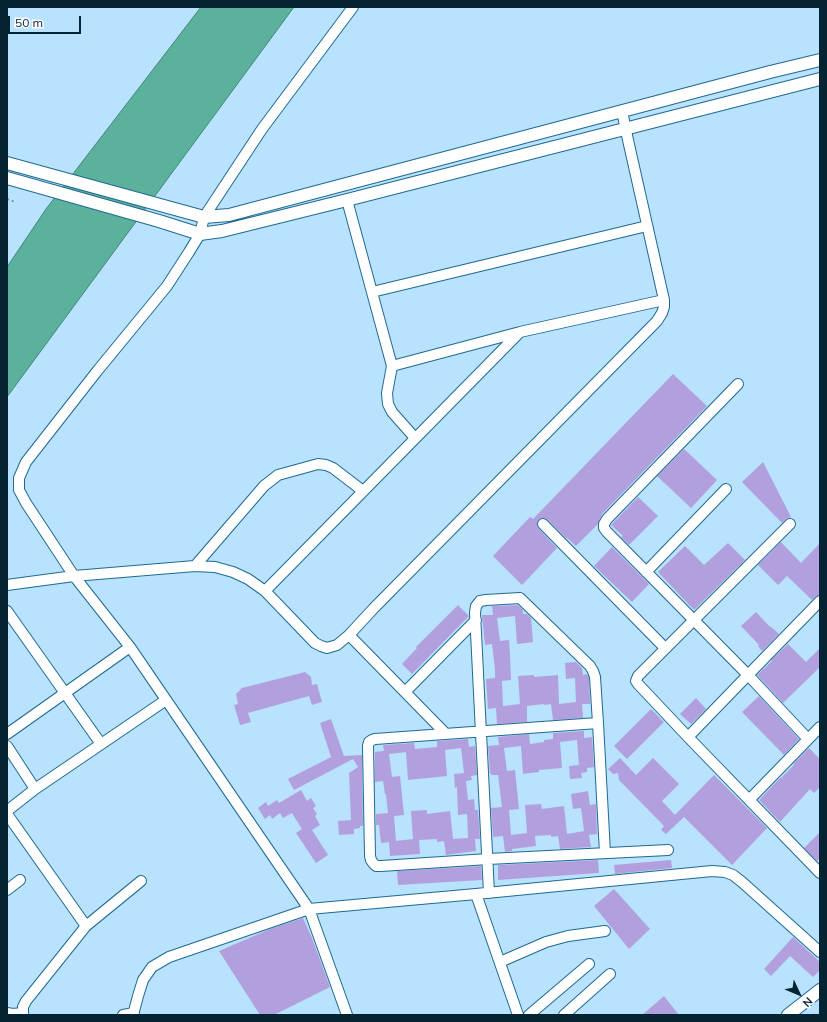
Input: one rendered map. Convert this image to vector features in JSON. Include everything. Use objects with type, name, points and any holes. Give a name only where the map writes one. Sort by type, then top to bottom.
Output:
[{"type":"main road","points":[[7,163],[204,217],[229,214],[820,60]]},
{"type":"main road","points":[[7,178],[159,220],[200,234],[348,200],[820,79]]},
{"type":"main road","points":[[788,1015],[820,990]]},
{"type":"street","points":[[347,1015],[309,909],[130,647],[74,576],[26,503],[19,490],[19,478],[26,462],[34,451],[167,286],[190,252],[200,234],[204,217],[262,129],[353,7]]},
{"type":"street","points":[[7,586],[74,576],[195,566],[215,567],[233,572],[248,579],[266,591],[315,643],[327,648],[337,645],[349,635],[656,321],[662,313],[664,300],[622,111]]},
{"type":"street","points":[[348,200],[392,366],[387,393],[388,404],[392,412],[415,438]]},
{"type":"street","points":[[372,292],[647,226]]},
{"type":"street","points":[[392,366],[520,332],[664,300]]},
{"type":"street","points":[[266,591],[520,332]]},
{"type":"street","points":[[738,384],[607,519],[604,524],[604,528],[748,675],[808,739]]},
{"type":"street","points":[[195,566],[264,486],[278,475],[318,464],[326,465],[333,468],[363,491]]},
{"type":"street","points":[[646,572],[726,489]]},
{"type":"street","points":[[543,524],[665,648]]},
{"type":"street","points":[[790,524],[665,648],[638,676],[636,681],[688,737],[820,873]]},
{"type":"street","points":[[489,893],[475,613],[476,606],[480,601],[514,598],[524,600],[590,666],[593,671],[595,677],[605,853]]},
{"type":"street","points":[[688,737],[820,601]]},
{"type":"street","points":[[7,611],[64,694],[101,744]]},
{"type":"street","points":[[405,692],[476,620]]},
{"type":"street","points":[[349,635],[446,734]]},
{"type":"street","points":[[7,734],[130,647]]},
{"type":"street","points":[[7,811],[35,789],[166,700]]},
{"type":"street","points":[[598,723],[372,740],[369,742],[368,746],[370,856],[373,864],[376,866],[381,866],[668,850]]},
{"type":"street","points":[[749,800],[820,726]]},
{"type":"street","points":[[7,746],[35,789]]},
{"type":"street","points":[[7,814],[86,926]]},
{"type":"street","points":[[130,1014],[143,980],[152,967],[169,957],[309,909],[712,871],[725,872],[733,875],[820,952]]},
{"type":"street","points":[[7,890],[20,880]]},
{"type":"street","points":[[7,1013],[23,1014],[23,1007],[26,1001],[86,926],[141,881]]},
{"type":"street","points":[[476,894],[518,1015]]},
{"type":"street","points":[[500,962],[546,942],[568,936],[605,931]]},
{"type":"street","points":[[528,1015],[589,964]]},
{"type":"street","points":[[564,1015],[610,974]]},
{"type":"path","points":[[7,199],[14,202]]},
{"type":"shaded area","points":[[201,7],[294,7],[7,397],[7,267],[46,209]]},
{"type":"building","points":[[673,374],[707,406],[602,514],[598,524],[576,546],[547,519],[539,519],[537,523],[538,528],[557,548],[522,585],[493,556],[530,517],[533,519]]},
{"type":"building","points":[[684,449],[717,480],[691,508],[657,476]]},
{"type":"building","points":[[763,462],[791,517],[782,523],[742,482]]},
{"type":"building","points":[[638,497],[658,516],[629,545],[621,537],[623,536],[611,525]]},
{"type":"building","points":[[781,542],[801,563],[820,543],[820,595],[816,596],[812,600],[787,576],[778,585],[758,565]]},
{"type":"building","points":[[728,543],[745,560],[694,610],[658,572],[685,546],[704,565]]},
{"type":"building","points":[[612,547],[649,584],[632,602],[594,566]]},
{"type":"building","points":[[458,605],[469,616],[412,674],[402,664],[417,648],[416,647]]},
{"type":"building","points":[[518,605],[523,610],[523,614],[527,614],[531,618],[533,642],[517,644],[515,616],[497,618],[500,641],[509,640],[511,680],[502,681],[503,706],[520,704],[518,676],[534,675],[534,677],[558,675],[559,704],[576,702],[575,678],[566,679],[565,663],[576,662],[582,668],[583,675],[587,674],[589,678],[590,704],[582,704],[583,718],[553,720],[551,704],[544,704],[527,706],[527,722],[497,724],[496,708],[488,709],[486,679],[495,678],[495,669],[492,644],[485,645],[482,615],[493,615],[492,606]]},
{"type":"building","points":[[756,612],[779,634],[762,651],[758,646],[759,645],[741,626]]},
{"type":"building","points":[[788,644],[806,662],[820,648],[820,667],[783,703],[757,675]]},
{"type":"building","points":[[305,672],[311,677],[312,685],[317,684],[322,702],[312,705],[309,696],[248,713],[251,722],[240,725],[234,705],[238,704],[236,694],[242,688]]},
{"type":"building","points":[[759,696],[799,739],[784,755],[742,712]]},
{"type":"building","points":[[696,698],[706,709],[691,724],[680,714]]},
{"type":"building","points":[[651,709],[664,722],[627,759],[614,746]]},
{"type":"building","points":[[331,719],[344,756],[362,755],[363,826],[354,829],[354,834],[339,835],[338,821],[351,820],[349,773],[358,767],[353,759],[294,790],[288,779],[331,757],[320,723]]},
{"type":"building","points":[[584,731],[584,738],[592,737],[594,767],[587,768],[587,772],[581,773],[582,778],[570,779],[569,766],[579,765],[577,740],[560,742],[562,768],[539,770],[539,772],[523,774],[521,746],[504,748],[507,771],[515,770],[519,809],[509,810],[511,835],[527,833],[525,805],[541,804],[542,809],[564,806],[567,834],[584,831],[581,808],[573,809],[571,794],[588,791],[590,805],[596,804],[597,834],[589,835],[591,847],[560,849],[558,836],[551,837],[551,835],[535,836],[536,846],[512,849],[512,851],[505,852],[503,836],[493,837],[491,808],[502,807],[498,775],[490,774],[488,746],[499,745],[498,737],[529,734],[530,744],[553,739],[553,733]]},
{"type":"building","points":[[468,739],[469,747],[475,746],[477,775],[471,776],[472,780],[466,781],[468,800],[474,799],[475,810],[478,810],[480,839],[475,839],[476,851],[446,855],[444,841],[437,842],[437,839],[419,840],[420,854],[390,856],[389,842],[381,843],[379,825],[376,825],[376,814],[388,813],[383,781],[375,782],[375,752],[384,751],[383,745],[414,743],[415,749],[437,747],[437,741]],"holes":[[[461,748],[464,773],[454,774],[455,788],[457,787],[458,815],[467,814],[468,838],[453,839],[450,811],[427,814],[427,810],[411,811],[413,839],[396,841],[394,816],[404,815],[400,776],[392,777],[389,754],[406,752],[408,780],[447,776],[445,750]]]},
{"type":"building","points":[[809,748],[820,759],[820,787],[814,793],[810,789],[780,822],[759,800]]},
{"type":"building","points":[[620,758],[636,775],[653,758],[679,784],[662,801],[675,815],[714,775],[767,828],[732,865],[684,817],[666,834],[661,830],[664,826],[619,780],[618,773],[613,774],[608,769]]},
{"type":"building","points":[[301,790],[307,801],[311,798],[316,806],[313,808],[317,814],[315,816],[320,825],[312,830],[328,855],[316,863],[296,833],[302,829],[292,813],[283,818],[280,813],[272,819],[270,815],[265,819],[258,808],[266,802],[268,806],[277,800],[279,803]]},
{"type":"building","points":[[820,832],[820,858],[817,861],[804,848]]},
{"type":"building","points":[[598,860],[599,873],[498,880],[498,865]]},
{"type":"building","points":[[671,860],[672,868],[615,874],[614,865]]},
{"type":"building","points":[[481,866],[482,880],[398,885],[397,871]]},
{"type":"building","points":[[614,889],[650,929],[629,949],[594,906]]},
{"type":"building","points":[[303,918],[330,987],[274,1015],[260,1015],[219,951],[270,929]]},
{"type":"building","points":[[793,937],[820,962],[820,970],[813,977],[790,956],[771,976],[764,969]]},
{"type":"building","points":[[664,996],[679,1015],[642,1015]]}]
